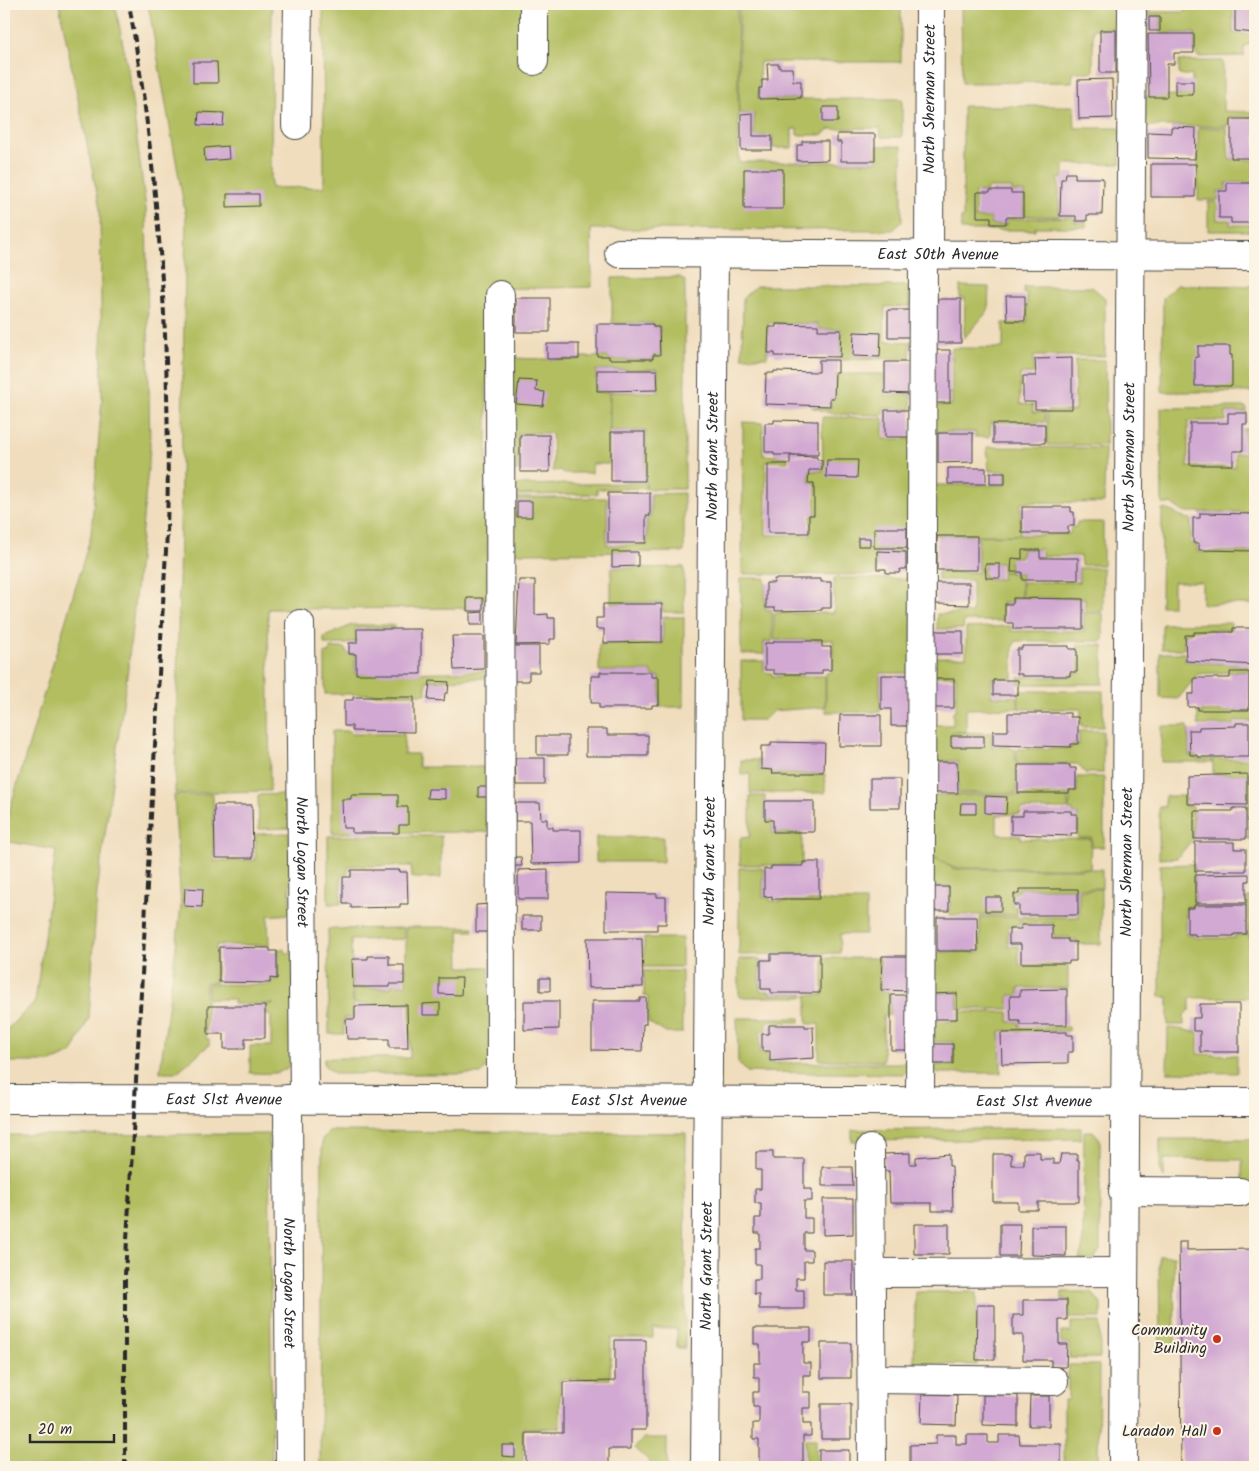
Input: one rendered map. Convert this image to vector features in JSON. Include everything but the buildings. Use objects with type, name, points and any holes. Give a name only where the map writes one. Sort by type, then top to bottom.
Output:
[{"type":"street","points":[[296,125],[298,4]]},
{"type":"street","points":[[534,4],[534,61]]},
{"type":"street","name":"North Sherman Street","points":[[920,1100],[926,255],[930,4]]},
{"type":"street","name":"North Sherman Street","points":[[1122,1467],[1123,1101],[1132,4]]},
{"type":"street","name":"East 50th Avenue","points":[[620,254],[1255,256]]},
{"type":"street","name":"North Grant Street","points":[[705,1467],[714,254]]},
{"type":"street","points":[[500,295],[502,1100]]},
{"type":"street","name":"North Logan Street","points":[[290,1467],[296,1099],[300,624]]},
{"type":"street","name":"East 51st Avenue","points":[[4,1099],[1255,1102]]},
{"type":"street","points":[[870,1149],[872,1467]]},
{"type":"street","points":[[1123,1191],[1240,1192]]},
{"type":"street","points":[[871,1274],[1123,1272]]},
{"type":"street","points":[[872,1379],[1054,1381]]},
{"type":"green space","points":[[59,4],[115,4],[128,70],[146,209],[150,449],[128,668],[97,892],[89,1018],[72,1053],[51,1062],[4,1062],[4,1032],[35,1002],[56,850],[4,841],[4,829],[91,535],[102,399],[100,209]]},
{"type":"green space","points":[[148,4],[272,4],[271,188],[324,187],[323,4],[737,4],[739,162],[877,162],[877,146],[902,146],[902,222],[893,230],[591,229],[592,287],[486,289],[488,608],[268,609],[270,791],[175,793],[186,217]]},
{"type":"green space","points":[[739,4],[901,4],[901,62],[760,62],[758,99],[902,99],[902,137],[881,137],[880,128],[830,129],[821,135],[797,135],[797,129],[792,129],[792,148],[773,148],[773,136],[754,136],[754,114],[739,113]]},
{"type":"green space","points":[[961,4],[1122,4],[1122,29],[1093,29],[1093,72],[1073,72],[1072,82],[962,83]]},
{"type":"green space","points":[[1193,4],[1233,4],[1233,33],[1255,35],[1255,40],[1244,47],[1244,56],[1198,57],[1195,52],[1195,33],[1161,33],[1161,16],[1148,16],[1148,12],[1185,12],[1185,7],[1193,7]]},
{"type":"green space","points":[[1179,61],[1223,61],[1223,111],[1255,112],[1255,117],[1229,117],[1228,126],[1145,126],[1145,97],[1192,94],[1192,75],[1179,75]]},
{"type":"green space","points":[[963,106],[1074,106],[1075,128],[1120,128],[1120,164],[1064,164],[1064,178],[1059,178],[1059,216],[1024,216],[1024,192],[1012,192],[1012,188],[988,188],[987,191],[975,192],[975,218],[991,218],[991,225],[1006,225],[1007,219],[1074,217],[1075,222],[1086,222],[1086,227],[1035,227],[1035,230],[961,230],[961,218],[963,218]]},
{"type":"green space","points":[[1198,128],[1227,128],[1229,159],[1255,160],[1255,183],[1226,183],[1226,190],[1218,191],[1218,200],[1198,200]]},
{"type":"green space","points":[[1208,202],[1217,202],[1217,220],[1230,220],[1230,225],[1255,225],[1255,231],[1208,231]]},
{"type":"green space","points":[[680,277],[685,281],[685,489],[646,489],[646,431],[610,431],[610,392],[658,392],[658,369],[596,370],[596,392],[609,392],[609,464],[592,464],[592,473],[562,473],[561,470],[553,471],[552,433],[518,433],[518,471],[511,471],[510,358],[580,360],[581,357],[608,357],[609,360],[653,360],[653,355],[660,355],[660,327],[653,327],[653,323],[612,323],[612,278]]},
{"type":"green space","points":[[1176,285],[1255,286],[1255,392],[1162,392],[1163,298]]},
{"type":"green space","points":[[756,286],[912,286],[912,306],[885,307],[884,341],[910,342],[910,358],[841,360],[841,329],[818,329],[818,324],[768,323],[767,357],[742,357],[743,298]]},
{"type":"green space","points":[[960,286],[989,287],[988,311],[964,338],[965,298],[960,298]]},
{"type":"green space","points":[[1024,287],[1092,287],[1105,298],[1105,356],[1034,356],[1033,374],[1020,374],[1020,404],[1033,405],[1033,412],[1045,412],[1045,422],[991,422],[990,437],[975,437],[975,432],[931,432],[931,406],[952,405],[952,348],[1003,348],[1003,323],[1027,323],[1027,294],[1024,294]]},
{"type":"green space","points":[[1075,360],[1105,360],[1106,445],[1047,445],[1047,411],[1075,411]]},
{"type":"green space","points":[[836,374],[884,374],[884,395],[911,395],[911,409],[884,408],[883,415],[833,414],[811,407],[831,408],[831,399],[836,399]]},
{"type":"green space","points":[[1246,407],[1246,412],[1226,412],[1226,421],[1188,421],[1188,467],[1235,467],[1235,453],[1245,453],[1244,429],[1255,429],[1255,503],[1251,504],[1252,512],[1183,512],[1172,504],[1162,504],[1161,408]]},
{"type":"green space","points":[[822,417],[883,418],[883,439],[912,439],[913,551],[876,551],[876,575],[742,574],[743,422],[763,423],[763,455],[788,457],[788,462],[766,461],[766,535],[810,535],[811,516],[815,516],[816,483],[809,483],[809,471],[823,471]]},
{"type":"green space","points":[[987,447],[1105,448],[1104,503],[1021,502],[1020,535],[933,535],[933,485],[1006,485],[1006,471],[989,471]]},
{"type":"green space","points":[[645,483],[646,488],[597,489],[597,494],[513,495],[512,485]]},
{"type":"green space","points":[[684,493],[684,552],[512,553],[511,498],[607,498],[607,545],[647,545],[647,517],[651,516],[651,494]]},
{"type":"green space","points":[[1162,509],[1191,519],[1191,544],[1197,545],[1197,552],[1255,552],[1255,604],[1202,604],[1202,582],[1173,582],[1173,606],[1161,606]]},
{"type":"green space","points":[[1077,522],[1103,522],[1103,565],[1081,565],[1080,556],[1042,556],[1042,549],[1022,549],[1021,557],[1010,557],[1010,572],[1002,572],[1002,563],[985,563],[985,570],[978,570],[978,536],[1070,534],[1071,527],[1076,527]]},
{"type":"green space","points":[[684,567],[684,612],[663,612],[662,603],[611,603],[611,568]]},
{"type":"green space","points":[[1079,568],[1103,568],[1103,611],[1085,611],[1085,598],[1022,598],[1022,582],[1079,582]]},
{"type":"green space","points":[[938,572],[984,572],[985,579],[1002,579],[1002,573],[1021,573],[1021,598],[1012,598],[1012,603],[1002,603],[1003,621],[964,621],[963,629],[937,629],[937,614],[972,613],[972,580],[938,580]]},
{"type":"green space","points":[[741,578],[765,578],[765,609],[772,610],[772,642],[764,642],[764,654],[741,654]]},
{"type":"green space","points":[[834,578],[912,579],[912,673],[880,673],[880,712],[826,712],[826,673],[833,672],[833,640],[774,640],[774,613],[834,613]]},
{"type":"green space","points":[[1084,613],[1103,613],[1103,641],[1016,641],[1013,646],[1013,678],[992,678],[991,696],[1018,697],[1018,708],[966,709],[966,732],[952,732],[992,733],[992,747],[1010,746],[1011,749],[1015,749],[1017,793],[958,793],[958,761],[930,761],[930,725],[953,725],[953,711],[956,710],[956,676],[935,676],[935,657],[966,657],[966,628],[1011,626],[1011,631],[1084,631]]},
{"type":"green space","points":[[663,617],[684,617],[684,707],[660,707],[660,677],[652,676],[652,671],[599,671],[599,644],[663,644]]},
{"type":"green space","points":[[1231,623],[1231,630],[1192,630],[1191,633],[1184,633],[1184,649],[1162,649],[1162,624]]},
{"type":"green space","points":[[352,625],[394,625],[394,628],[355,629],[356,642],[324,644],[324,637]]},
{"type":"green space","points":[[1078,645],[1103,645],[1103,684],[1019,684],[1019,677],[1071,677],[1071,674],[1079,673]]},
{"type":"green space","points":[[330,648],[344,648],[348,654],[355,655],[355,674],[485,671],[485,678],[426,681],[426,694],[325,694],[325,653],[330,653]]},
{"type":"green space","points":[[1160,653],[1185,653],[1185,661],[1248,666],[1248,671],[1198,674],[1178,699],[1160,698]]},
{"type":"green space","points":[[741,661],[764,661],[764,672],[772,673],[772,676],[825,676],[825,707],[773,711],[764,720],[741,720]]},
{"type":"green space","points":[[1251,675],[1255,675],[1255,839],[1248,839],[1248,774],[1213,774],[1213,759],[1251,759],[1251,721],[1235,721],[1234,725],[1198,725],[1198,712],[1251,711]]},
{"type":"green space","points":[[1019,691],[1103,691],[1103,727],[1081,727],[1081,709],[1019,709]]},
{"type":"green space","points":[[1161,726],[1188,726],[1189,756],[1197,756],[1197,759],[1212,759],[1212,762],[1161,762]]},
{"type":"green space","points":[[332,731],[350,731],[351,734],[404,734],[404,754],[418,754],[418,767],[488,767],[488,832],[332,833]]},
{"type":"green space","points":[[1079,731],[1103,731],[1103,773],[1085,773],[1078,764],[1017,764],[1017,749],[1072,748],[1072,745],[1079,745]]},
{"type":"green space","points":[[741,760],[759,760],[759,770],[771,770],[771,774],[825,774],[825,793],[750,793],[750,774],[741,774]]},
{"type":"green space","points":[[1077,777],[1104,777],[1104,847],[1092,847],[1092,838],[1078,838],[1078,814],[1073,814],[1073,810],[1069,810],[1071,792],[1077,792]]},
{"type":"green space","points":[[213,794],[214,861],[255,860],[256,834],[289,833],[290,914],[268,916],[269,945],[216,945],[216,982],[206,983],[206,1039],[209,1039],[209,1045],[177,1072],[160,1072],[181,907],[174,795]]},
{"type":"green space","points":[[289,794],[290,828],[259,829],[258,795]]},
{"type":"green space","points":[[930,795],[1068,795],[1068,809],[1021,809],[1021,814],[997,815],[997,834],[1021,836],[1021,839],[1091,839],[1090,868],[954,868],[930,854]]},
{"type":"green space","points":[[750,796],[765,796],[765,820],[772,821],[772,833],[802,833],[802,865],[740,865],[740,838],[750,837]]},
{"type":"green space","points":[[1165,796],[1185,796],[1185,806],[1193,806],[1193,839],[1177,858],[1159,859],[1159,807],[1165,807]]},
{"type":"green space","points":[[328,836],[441,836],[441,878],[412,878],[411,866],[348,866],[348,874],[341,875],[341,904],[328,904]]},
{"type":"green space","points":[[596,837],[663,837],[663,862],[596,862]]},
{"type":"green space","points":[[930,855],[954,869],[1102,869],[1102,888],[1018,888],[1018,892],[1012,893],[1012,906],[1017,907],[1017,915],[950,915],[950,887],[930,886]]},
{"type":"green space","points":[[1194,864],[1195,904],[1193,907],[1186,907],[1186,935],[1194,935],[1194,938],[1235,938],[1235,935],[1249,935],[1250,987],[1250,934],[1248,933],[1247,897],[1255,897],[1255,1005],[1250,1003],[1250,997],[1190,998],[1190,1009],[1184,1015],[1184,1025],[1168,1025],[1168,997],[1160,997],[1160,865]]},
{"type":"green space","points":[[739,868],[763,868],[763,897],[770,898],[770,901],[866,901],[866,934],[840,934],[840,953],[739,955]]},
{"type":"green space","points":[[1101,889],[1101,944],[1077,944],[1077,941],[1070,941],[1070,937],[1054,938],[1053,923],[1021,924],[1021,917],[1079,917],[1079,890]]},
{"type":"green space","points":[[980,917],[1019,917],[1019,926],[1008,926],[1008,946],[1019,946],[1019,965],[1068,965],[1068,988],[1019,988],[1019,995],[1009,995],[1009,1009],[958,1009],[957,993],[931,993],[931,952],[980,952]]},
{"type":"green space","points":[[406,927],[473,927],[473,931],[459,931],[460,967],[489,967],[490,1063],[481,1074],[335,1074],[324,1065],[324,1058],[410,1058],[410,1004],[354,1004],[354,988],[391,988],[391,985],[406,985]]},
{"type":"green space","points":[[404,928],[404,939],[351,940],[353,1018],[344,1018],[344,1034],[329,1034],[328,929]]},
{"type":"green space","points":[[644,938],[682,938],[682,967],[644,967]]},
{"type":"green space","points":[[278,949],[284,949],[285,953],[293,953],[293,1060],[280,1072],[250,1073],[250,1046],[271,1046],[271,1015],[266,1015],[266,1005],[274,1004],[233,1004],[233,999],[208,999],[208,984],[271,985],[271,980],[278,979]]},
{"type":"green space","points":[[823,958],[880,958],[880,991],[890,992],[890,1015],[883,1016],[883,1061],[819,1060],[819,1024],[807,1024],[807,995],[823,995]]},
{"type":"green space","points":[[739,959],[760,959],[760,991],[769,991],[770,994],[804,994],[804,997],[739,997]]},
{"type":"green space","points":[[644,971],[682,971],[682,1033],[666,1033],[648,1022],[648,997],[644,996]]},
{"type":"green space","points":[[959,1012],[1009,1012],[1009,1022],[1019,1022],[1020,1027],[1069,1027],[1069,1031],[1000,1031],[1001,1073],[938,1073],[929,1065],[954,1065],[954,1042],[930,1042],[930,1021],[959,1021]]},
{"type":"green space","points":[[737,1018],[800,1018],[800,1022],[766,1022],[766,1032],[760,1032],[760,1053],[767,1054],[767,1063],[912,1063],[912,1067],[903,1074],[747,1072],[738,1062]]},
{"type":"green space","points":[[1168,1028],[1198,1032],[1198,1054],[1237,1055],[1237,1073],[1167,1072]]},
{"type":"green space","points":[[1081,1128],[1081,1139],[852,1141],[852,1130]]},
{"type":"green space","points":[[330,1131],[686,1133],[685,1348],[677,1348],[677,1329],[653,1329],[653,1338],[611,1338],[610,1379],[560,1379],[560,1428],[523,1428],[523,1467],[320,1467],[322,1139]]},
{"type":"green space","points":[[1084,1131],[1093,1131],[1100,1139],[1100,1250],[1094,1259],[1079,1260],[1083,1245]]},
{"type":"green space","points":[[269,1134],[272,1467],[4,1467],[4,1135]]},
{"type":"green space","points":[[1160,1139],[1255,1139],[1255,1189],[1242,1189],[1242,1160],[1164,1159],[1164,1178],[1160,1169]]},
{"type":"green space","points":[[1159,1256],[1174,1256],[1175,1349],[1160,1349]]},
{"type":"green space","points":[[915,1292],[977,1292],[977,1365],[914,1364]]},
{"type":"green space","points":[[1062,1292],[1092,1292],[1101,1304],[1101,1318],[1069,1318],[1069,1300],[1062,1299]]},
{"type":"green space","points":[[1071,1322],[1100,1322],[1100,1358],[1069,1358],[1069,1343],[1061,1343],[1061,1332],[1071,1332]]},
{"type":"green space","points":[[1068,1365],[1099,1365],[1098,1467],[1064,1467],[1064,1400],[1068,1400]]},
{"type":"green space","points":[[644,1438],[667,1438],[667,1467],[656,1467],[635,1448]]},
{"type":"green space","points":[[805,1439],[816,1439],[816,1467],[805,1467]]},
{"type":"railway","points":[[125,1467],[125,1275],[167,533],[168,466],[165,333],[156,202],[149,136],[129,4]]},
{"type":"place","name":"Community Building","points":[[1217,1339]]},
{"type":"place","name":"Laradon Hall","points":[[1217,1431]]}]
